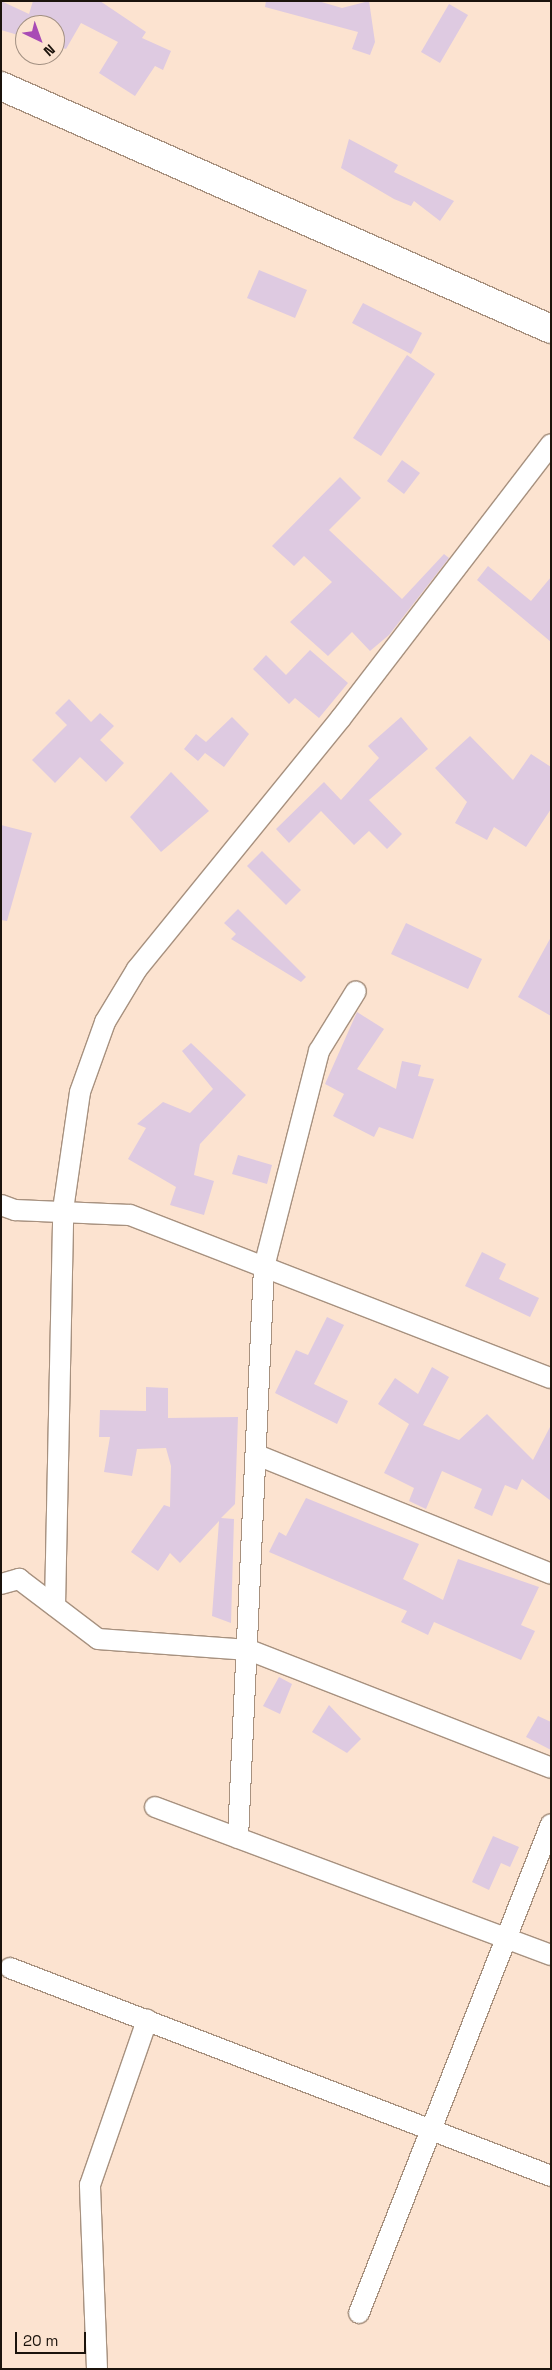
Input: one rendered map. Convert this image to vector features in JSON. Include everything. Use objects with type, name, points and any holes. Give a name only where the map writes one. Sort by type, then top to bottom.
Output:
[{"type":"main road","points":[[1,86],[551,329]]},
{"type":"street","points":[[55,1606],[63,1210],[80,1092],[105,1022],[137,969],[342,718],[551,444]]},
{"type":"street","points":[[238,1838],[249,1650],[264,1267],[319,1051],[356,991]]},
{"type":"street","points":[[1,1205],[14,1210],[63,1210],[130,1215],[551,1378]]},
{"type":"street","points":[[257,1455],[551,1574]]},
{"type":"street","points":[[1,1584],[19,1579],[98,1639],[249,1650],[551,1768]]},
{"type":"street","points":[[155,1807],[551,1955]]},
{"type":"street","points":[[359,2313],[551,1824]]},
{"type":"street","points":[[10,1968],[551,2176]]},
{"type":"street","points":[[97,2369],[90,2185],[147,2020]]},
{"type":"building","points":[[1,1],[29,14],[33,1],[100,1],[146,32],[142,38],[171,51],[163,70],[155,66],[135,96],[99,73],[118,42],[81,23],[65,49],[65,15],[15,15],[15,34],[1,30]]},
{"type":"building","points":[[266,1],[318,1],[342,8],[369,1],[375,42],[370,55],[352,49],[358,32],[265,7]]},
{"type":"building","points":[[449,4],[468,15],[440,63],[421,52]]},
{"type":"building","points":[[349,139],[398,165],[394,172],[454,201],[440,221],[414,201],[411,206],[394,199],[341,168]]},
{"type":"building","points":[[259,270],[307,290],[295,318],[247,298]]},
{"type":"building","points":[[363,303],[422,333],[411,354],[352,323]]},
{"type":"building","points":[[407,355],[435,374],[381,456],[353,438]]},
{"type":"building","points":[[402,460],[420,473],[404,494],[387,481]]},
{"type":"building","points":[[340,477],[361,498],[329,530],[402,599],[444,554],[449,558],[389,635],[370,651],[352,632],[328,656],[290,622],[332,582],[304,556],[294,566],[272,546]]},
{"type":"building","points":[[488,566],[531,601],[551,577],[551,642],[477,580]]},
{"type":"building","points":[[310,650],[348,683],[319,718],[295,698],[289,704],[253,669],[266,655],[286,675]]},
{"type":"building","points":[[69,699],[91,722],[100,713],[114,726],[100,740],[124,763],[106,782],[80,757],[55,783],[32,760],[67,725],[55,713]]},
{"type":"building","points":[[232,717],[249,734],[224,767],[205,753],[198,761],[184,749],[196,734],[206,742]]},
{"type":"building","points":[[401,717],[428,749],[369,800],[402,834],[387,849],[369,831],[354,845],[321,811],[289,843],[276,829],[324,782],[341,800],[379,758],[368,746]]},
{"type":"building","points":[[470,736],[513,780],[531,754],[551,767],[551,809],[526,847],[494,827],[487,840],[455,823],[467,802],[435,768]]},
{"type":"building","points":[[171,772],[209,811],[161,852],[130,817]]},
{"type":"building","points":[[1,825],[32,833],[7,921],[1,920]]},
{"type":"building","points":[[262,851],[301,890],[286,905],[247,866]]},
{"type":"building","points":[[238,909],[306,977],[301,982],[231,939],[236,934],[224,923]]},
{"type":"building","points":[[406,923],[482,959],[468,989],[391,954]]},
{"type":"building","points":[[551,937],[551,1016],[518,997]]},
{"type":"building","points":[[357,1012],[384,1029],[357,1069],[396,1089],[402,1061],[421,1065],[418,1076],[434,1079],[413,1139],[379,1127],[374,1137],[333,1116],[344,1094],[325,1084]]},
{"type":"building","points":[[191,1043],[246,1095],[200,1144],[194,1175],[214,1181],[204,1215],[170,1205],[176,1187],[128,1159],[146,1128],[137,1124],[163,1102],[190,1113],[213,1089],[182,1051]]},
{"type":"building","points":[[238,1155],[272,1165],[267,1184],[232,1174]]},
{"type":"building","points":[[482,1252],[506,1264],[499,1279],[539,1298],[530,1317],[465,1286]]},
{"type":"building","points":[[327,1317],[344,1325],[314,1384],[348,1401],[337,1424],[275,1393],[296,1350],[308,1355]]},
{"type":"building","points":[[432,1367],[449,1377],[423,1425],[459,1440],[487,1414],[533,1460],[551,1425],[551,1501],[522,1479],[517,1490],[505,1485],[492,1516],[474,1508],[482,1489],[442,1471],[426,1509],[409,1501],[414,1488],[384,1473],[409,1424],[378,1404],[395,1378],[418,1394]]},
{"type":"building","points":[[146,1387],[168,1388],[168,1418],[238,1417],[235,1504],[221,1518],[234,1519],[231,1623],[212,1616],[219,1521],[180,1563],[170,1553],[158,1571],[131,1552],[164,1505],[170,1507],[171,1466],[166,1448],[137,1449],[132,1476],[104,1472],[110,1437],[99,1437],[100,1410],[146,1411]]},
{"type":"building","points":[[306,1498],[419,1544],[403,1579],[443,1600],[458,1559],[539,1587],[521,1625],[535,1631],[521,1660],[434,1622],[428,1635],[401,1622],[407,1611],[269,1552],[279,1532],[286,1536]]},
{"type":"building","points":[[279,1677],[292,1684],[280,1714],[263,1706]]},
{"type":"building","points":[[329,1705],[361,1739],[347,1753],[312,1732]]},
{"type":"building","points":[[538,1716],[551,1722],[551,1750],[526,1737]]},
{"type":"building","points":[[493,1836],[519,1847],[510,1867],[501,1863],[489,1890],[472,1882]]}]
